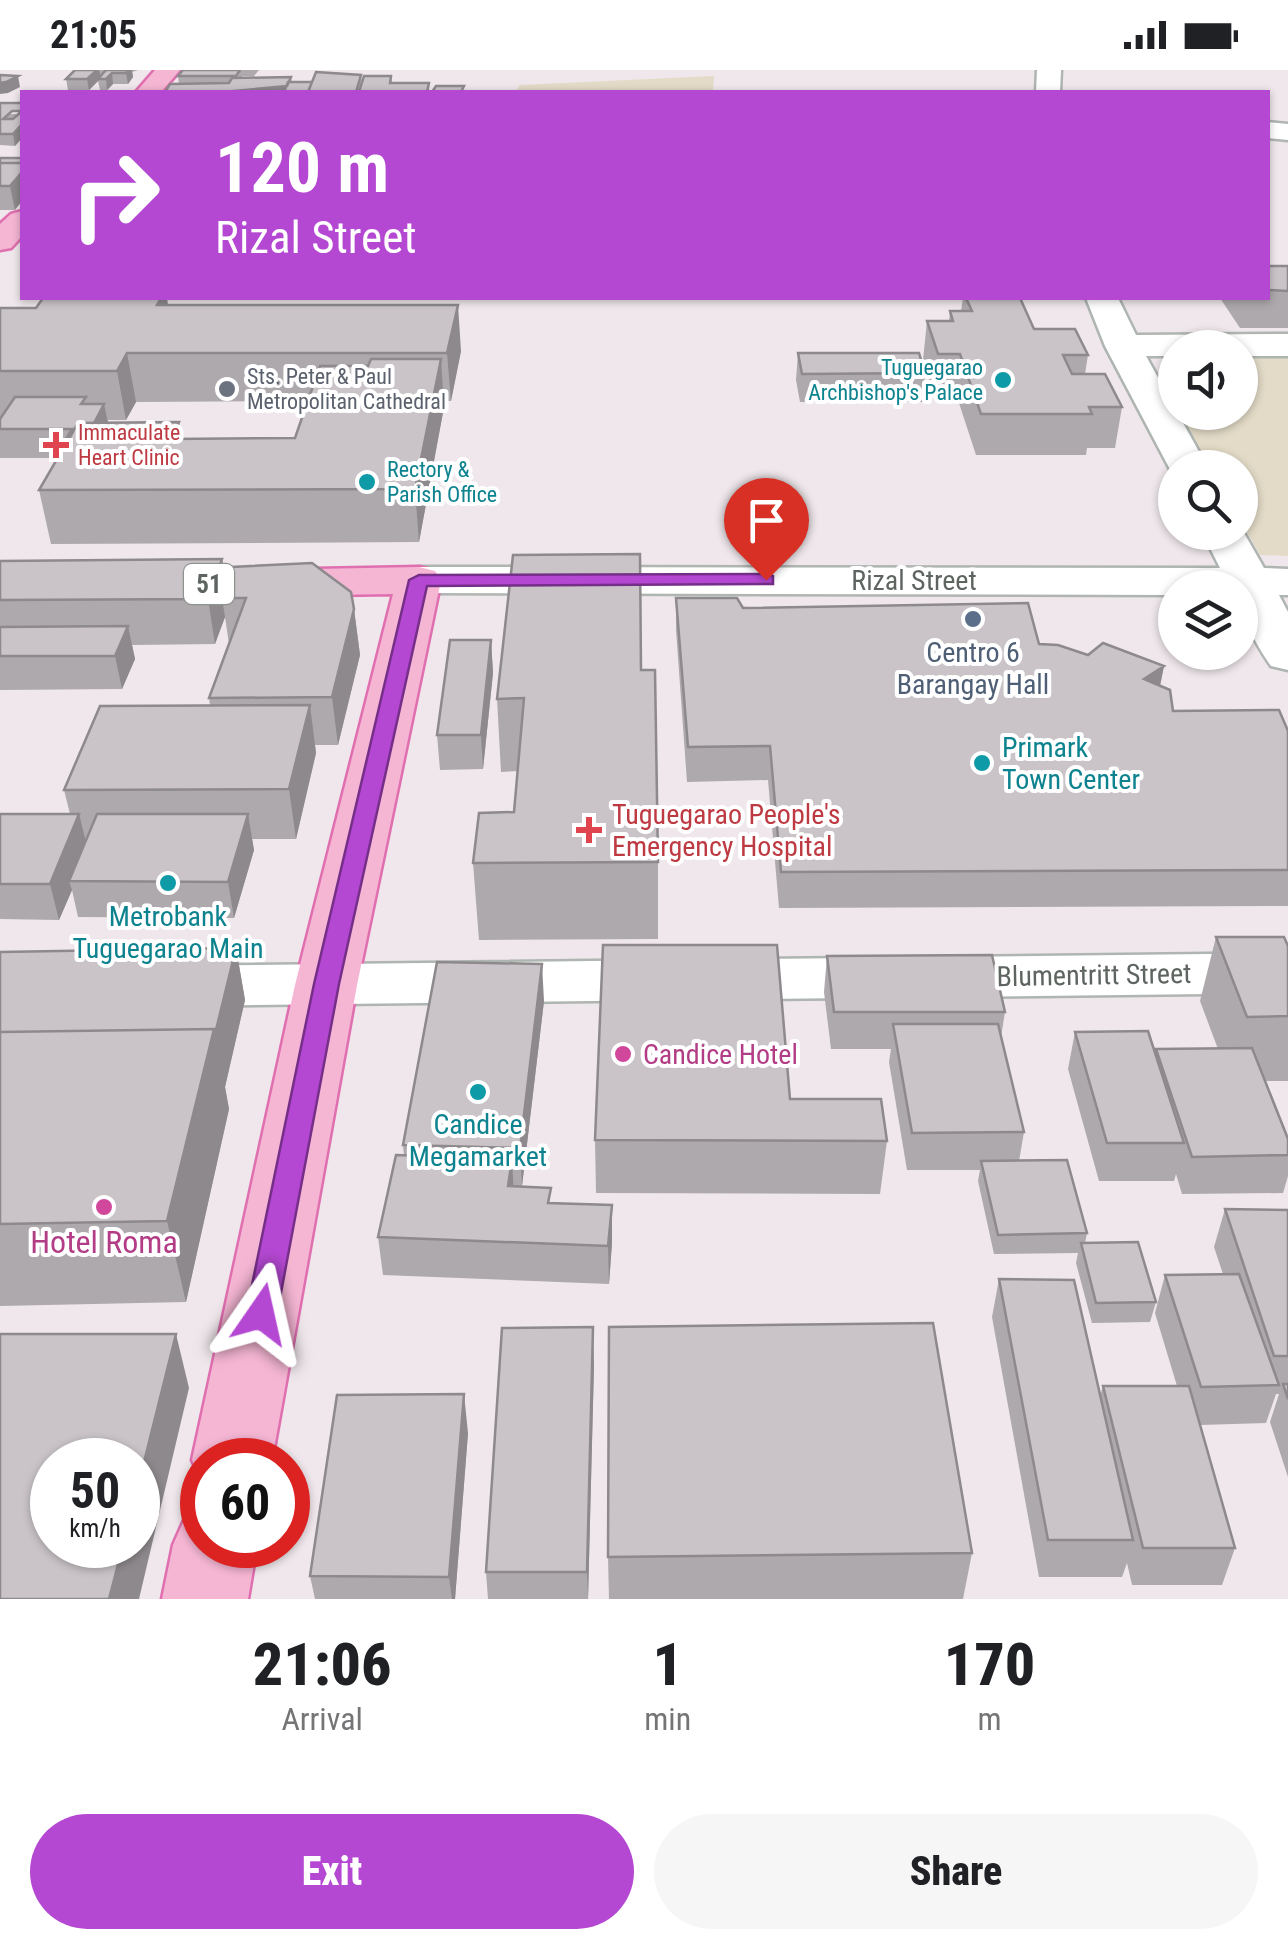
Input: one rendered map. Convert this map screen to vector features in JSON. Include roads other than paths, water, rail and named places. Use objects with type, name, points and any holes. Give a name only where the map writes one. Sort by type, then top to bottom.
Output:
[{"type":"main road","points":[[150,90],[168,70]]},
{"type":"main road","points":[[236,1438],[326,984],[419,580]]},
{"type":"main road","name":"Rizal Street","points":[[220,584],[419,580]]},
{"type":"main road","points":[[205,1599],[211,1568]]},
{"type":"street","points":[[1103,300],[1178,450]]},
{"type":"street","points":[[1123,346],[1288,345]]},
{"type":"street","points":[[1239,550],[1268,582],[1288,656]]},
{"type":"street","name":"Rizal Street","points":[[419,580],[1268,582]]},
{"type":"street","name":"Blumentritt Street","points":[[115,986],[1288,973]]},
{"type":"place","name":"Tuguegarao Archbishop's Palace","points":[[1003,380]]},
{"type":"place","name":"Sts. Peter & Paul Metropolitan Cathedral","points":[[227,389]]},
{"type":"place","name":"Immaculate Heart Clinic","points":[[56,445]]},
{"type":"place","name":"Rectory & Parish Office","points":[[367,482]]},
{"type":"place","name":"Centro 6 Barangay Hall","points":[[973,619]]},
{"type":"place","name":"Primark Town Center","points":[[982,763]]},
{"type":"place","name":"Tuguegarao People's Emergency Hospital","points":[[589,830]]},
{"type":"place","name":"Metrobank Tuguegarao Main","points":[[168,883]]},
{"type":"place","name":"Candice Hotel","points":[[623,1054]]},
{"type":"place","name":"Candice Megamarket","points":[[478,1092]]},
{"type":"place","name":"Hotel Roma","points":[[104,1207]]}]
